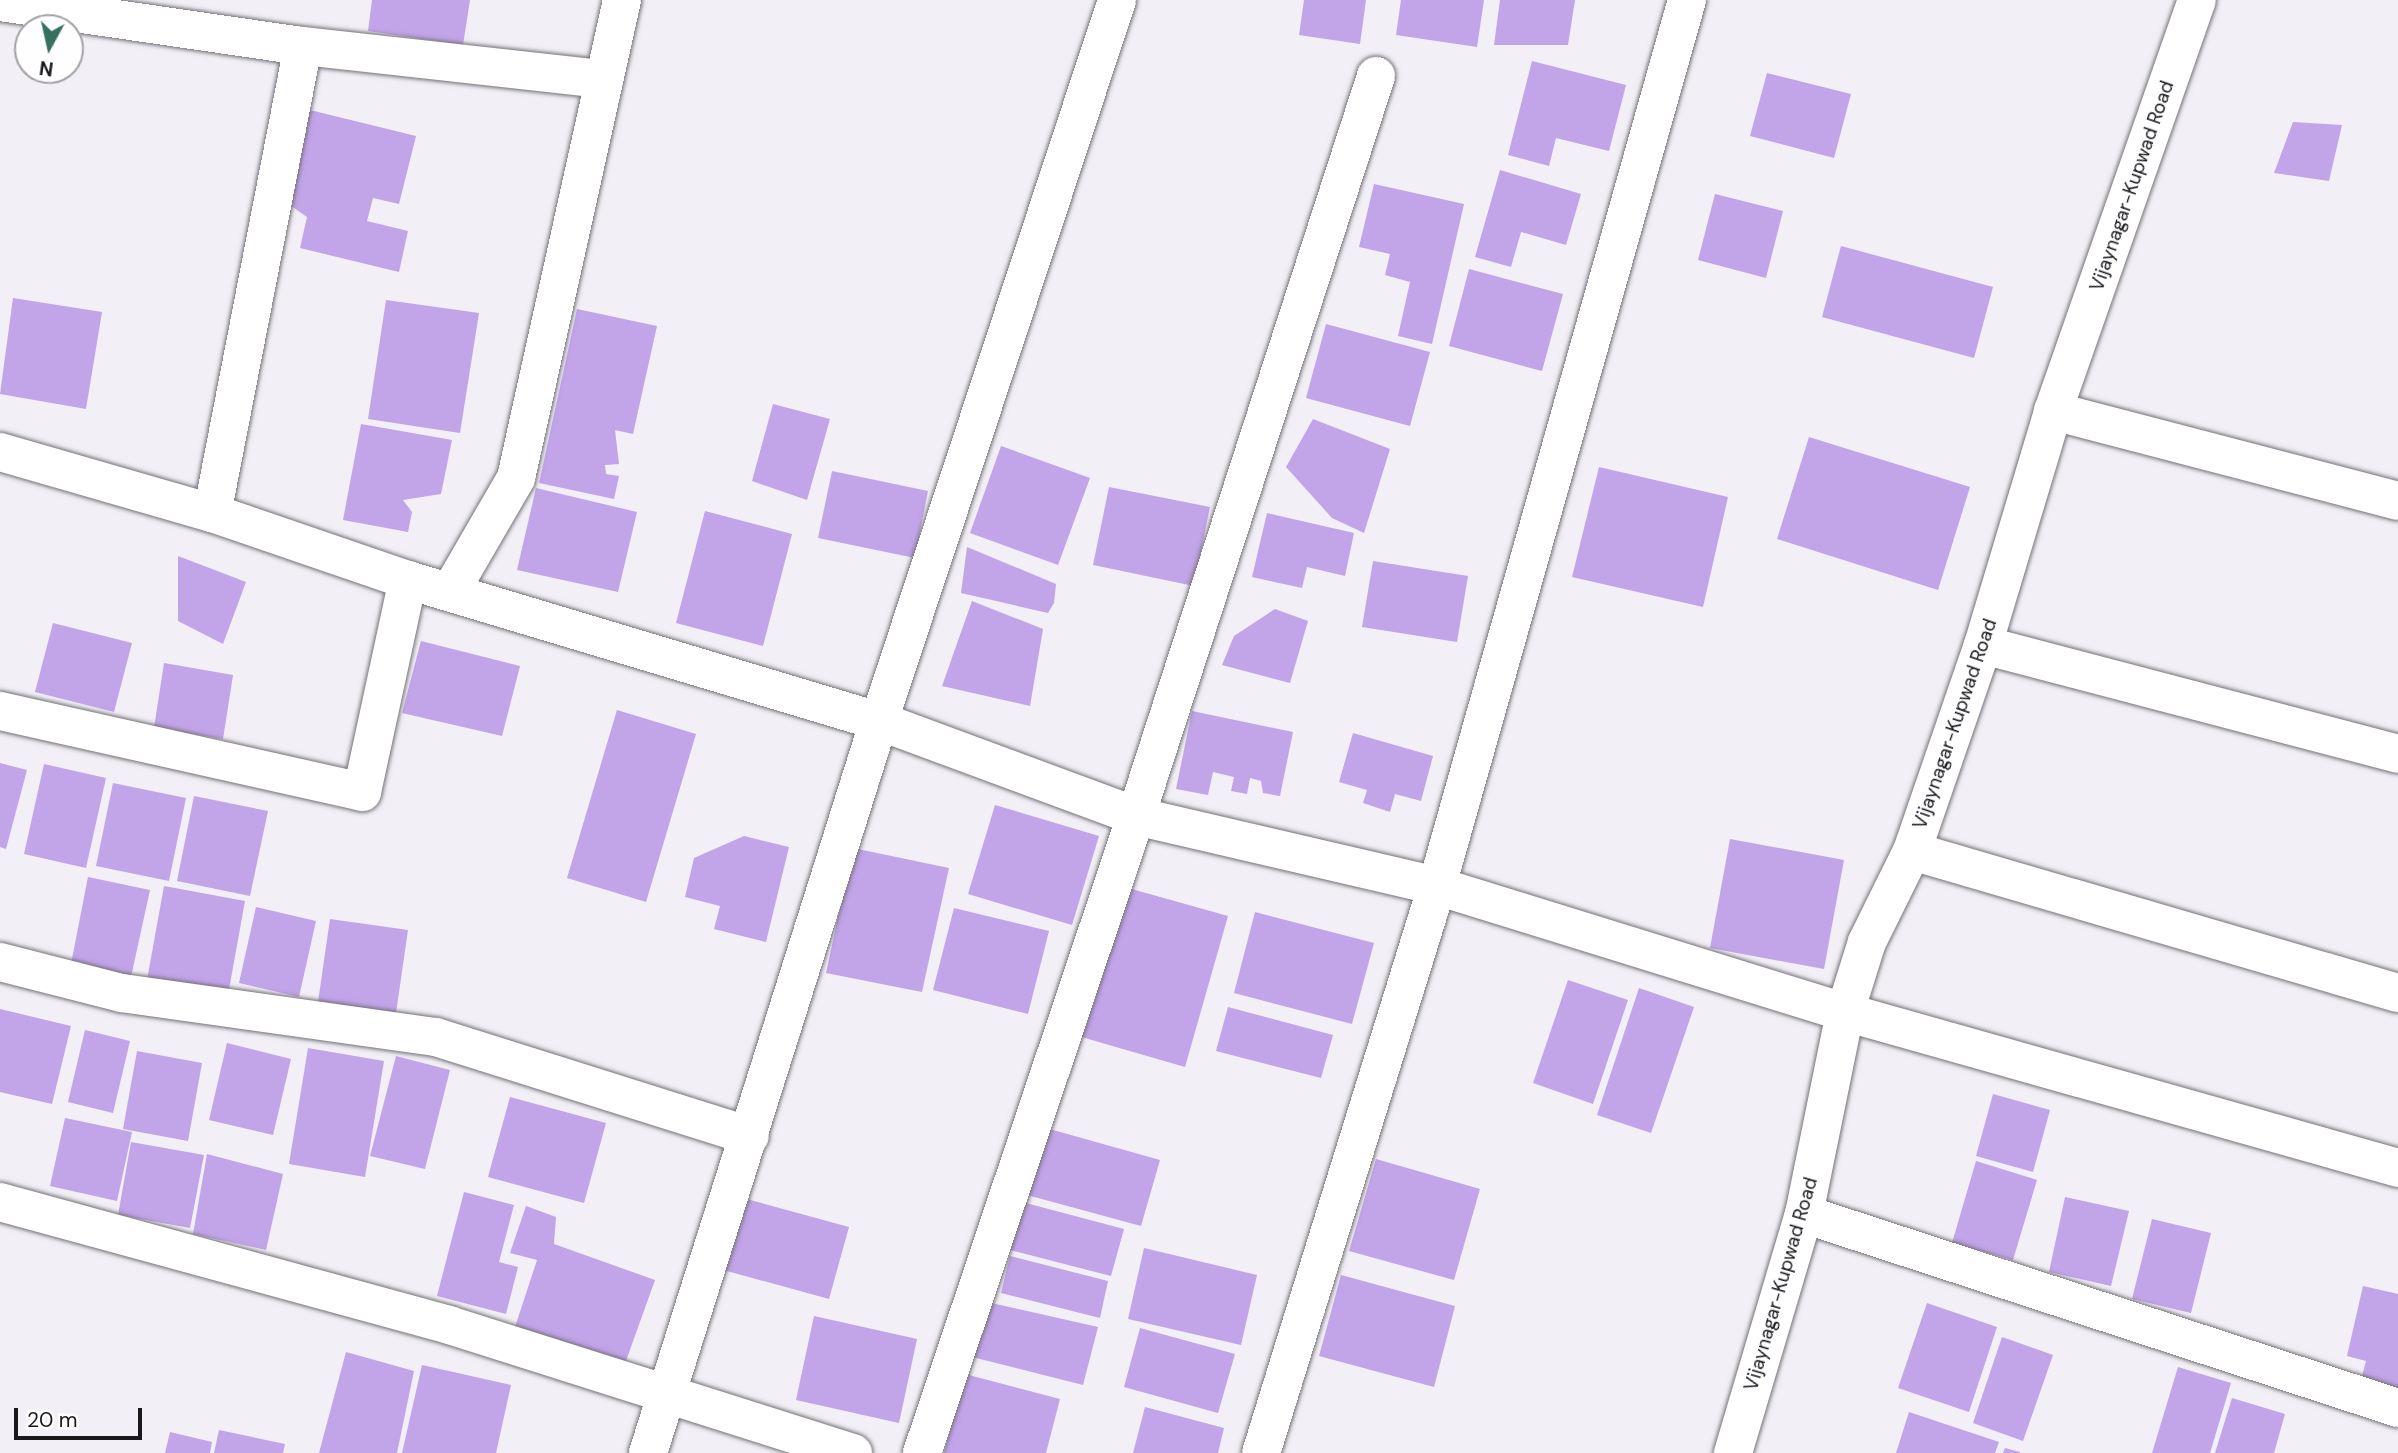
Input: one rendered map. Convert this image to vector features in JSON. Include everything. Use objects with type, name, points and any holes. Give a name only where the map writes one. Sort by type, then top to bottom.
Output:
[{"type":"street","points":[[450,592],[516,478],[622,0]]},
{"type":"street","points":[[648,1453],[879,721],[1117,0]]},
{"type":"street","points":[[1261,1453],[1437,886],[1687,0]]},
{"type":"street","name":"Vijaynagar-Kupwad Road","points":[[1733,1453],[1804,1214],[1845,1012],[1867,942],[1912,851],[1983,645],[2053,411],[2197,0]]},
{"type":"street","points":[[0,2],[303,46],[604,79]]},
{"type":"street","points":[[212,513],[303,46]]},
{"type":"street","points":[[922,1453],[1136,816],[1376,76]]},
{"type":"street","points":[[2053,411],[2398,501]]},
{"type":"street","points":[[0,453],[212,513],[408,580],[879,721],[1136,816],[1437,886],[1845,1012],[2398,1168]]},
{"type":"street","points":[[0,711],[362,792],[408,580]]},
{"type":"street","points":[[1983,645],[2398,754]]},
{"type":"street","points":[[1912,851],[2398,993]]},
{"type":"street","points":[[0,962],[121,993],[436,1037],[750,1136]]},
{"type":"street","points":[[0,1202],[449,1325],[853,1453]]},
{"type":"street","points":[[1804,1214],[2398,1408]]},
{"type":"building","points":[[372,0],[470,0],[463,45],[368,31]]},
{"type":"building","points":[[1304,0],[1366,0],[1360,44],[1299,35]]},
{"type":"building","points":[[1401,0],[1484,0],[1477,47],[1396,35]]},
{"type":"building","points":[[1500,0],[1575,0],[1568,45],[1494,45]]},
{"type":"building","points":[[1532,61],[1626,85],[1609,151],[1556,138],[1549,166],[1508,155]]},
{"type":"building","points":[[1767,73],[1851,94],[1834,158],[1750,136]]},
{"type":"building","points":[[306,109],[416,136],[399,204],[373,198],[367,221],[408,231],[399,272],[300,248],[307,217],[284,201]]},
{"type":"building","points":[[2293,122],[2342,125],[2329,181],[2274,173]]},
{"type":"building","points":[[1500,170],[1581,194],[1566,245],[1521,232],[1511,267],[1475,257]]},
{"type":"building","points":[[1374,184],[1464,204],[1432,344],[1398,336],[1410,282],[1385,275],[1390,254],[1359,247]]},
{"type":"building","points":[[1715,194],[1783,211],[1766,278],[1698,260]]},
{"type":"building","points":[[1841,246],[1993,287],[1974,358],[1822,317]]},
{"type":"building","points":[[1469,269],[1563,294],[1542,371],[1449,346]]},
{"type":"building","points":[[13,298],[102,312],[86,409],[0,394]]},
{"type":"building","points":[[386,300],[479,313],[460,433],[368,419]]},
{"type":"building","points":[[577,309],[657,326],[633,434],[615,430],[619,464],[605,465],[606,474],[619,476],[614,499],[539,483]]},
{"type":"building","points":[[1326,324],[1430,352],[1410,426],[1306,398]]},
{"type":"building","points":[[773,404],[830,419],[807,500],[752,481]]},
{"type":"building","points":[[1313,419],[1390,449],[1364,533],[1332,518],[1286,467]]},
{"type":"building","points":[[361,424],[452,440],[441,494],[403,500],[412,512],[408,532],[343,520]]},
{"type":"building","points":[[1809,437],[1970,487],[1938,590],[1777,539]]},
{"type":"building","points":[[1001,446],[1090,478],[1058,565],[970,533]]},
{"type":"building","points":[[1599,467],[1728,497],[1703,607],[1572,577]]},
{"type":"building","points":[[832,471],[928,491],[915,558],[818,538]]},
{"type":"building","points":[[1109,487],[1210,507],[1194,586],[1093,565]]},
{"type":"building","points":[[536,488],[637,512],[618,592],[517,570]]},
{"type":"building","points":[[705,511],[792,534],[763,646],[676,623]]},
{"type":"building","points":[[1267,513],[1354,533],[1345,576],[1307,567],[1302,588],[1252,577]]},
{"type":"building","points":[[967,547],[1056,584],[1054,603],[1048,613],[961,593]]},
{"type":"building","points":[[178,556],[246,582],[223,644],[178,621]]},
{"type":"building","points":[[1373,561],[1468,576],[1457,642],[1362,627]]},
{"type":"building","points":[[972,601],[1043,629],[1030,706],[942,686]]},
{"type":"building","points":[[1275,609],[1308,621],[1290,683],[1222,665],[1234,636]]},
{"type":"building","points":[[53,623],[132,643],[114,712],[35,692]]},
{"type":"building","points":[[421,641],[520,666],[502,736],[402,713]]},
{"type":"building","points":[[164,663],[233,675],[223,739],[154,728]]},
{"type":"building","points":[[617,710],[696,734],[646,902],[567,878]]},
{"type":"building","points":[[1192,711],[1293,732],[1280,796],[1263,793],[1261,781],[1250,778],[1247,794],[1231,791],[1234,777],[1213,772],[1208,795],[1176,789]]},
{"type":"building","points":[[1353,733],[1433,756],[1421,801],[1395,794],[1390,812],[1363,803],[1367,790],[1339,782]]},
{"type":"building","points":[[0,763],[27,770],[6,849],[0,847]]},
{"type":"building","points":[[44,764],[106,778],[86,868],[24,854]]},
{"type":"building","points":[[113,783],[186,798],[169,881],[96,866]]},
{"type":"building","points":[[194,796],[268,811],[250,896],[177,881]]},
{"type":"building","points":[[995,805],[1099,836],[1072,925],[968,894]]},
{"type":"building","points":[[744,836],[789,847],[766,942],[714,929],[720,906],[685,897],[694,858]]},
{"type":"building","points":[[1730,839],[1844,860],[1824,969],[1710,948]]},
{"type":"building","points":[[853,848],[949,868],[922,992],[826,973]]},
{"type":"building","points":[[88,877],[150,890],[131,977],[71,964]]},
{"type":"building","points":[[164,886],[245,901],[228,995],[147,980]]},
{"type":"building","points":[[1121,886],[1228,916],[1185,1067],[1078,1036]]},
{"type":"building","points":[[256,907],[316,921],[299,997],[239,983]]},
{"type":"building","points":[[954,908],[1049,931],[1028,1014],[933,990]]},
{"type":"building","points":[[1255,912],[1374,943],[1352,1024],[1234,993]]},
{"type":"building","points":[[330,919],[408,930],[396,1013],[318,1002]]},
{"type":"building","points":[[1568,980],[1628,1000],[1593,1104],[1533,1083]]},
{"type":"building","points":[[1639,988],[1694,1007],[1651,1133],[1597,1115]]},
{"type":"building","points":[[1228,1007],[1333,1035],[1321,1078],[1216,1051]]},
{"type":"building","points":[[0,1009],[71,1026],[52,1104],[0,1092]]},
{"type":"building","points":[[85,1030],[130,1041],[113,1113],[68,1102]]},
{"type":"building","points":[[227,1043],[291,1059],[273,1135],[209,1120]]},
{"type":"building","points":[[308,1048],[384,1061],[365,1177],[289,1164]]},
{"type":"building","points":[[137,1051],[202,1063],[188,1141],[123,1129]]},
{"type":"building","points":[[396,1056],[450,1070],[425,1169],[370,1156]]},
{"type":"building","points":[[1993,1094],[2050,1110],[2033,1172],[1976,1156]]},
{"type":"building","points":[[510,1097],[606,1123],[584,1203],[488,1177]]},
{"type":"building","points":[[65,1118],[132,1132],[117,1201],[50,1186]]},
{"type":"building","points":[[1046,1128],[1160,1160],[1141,1226],[1027,1195]]},
{"type":"building","points":[[131,1142],[204,1155],[190,1228],[118,1215]]},
{"type":"building","points":[[207,1154],[283,1174],[266,1250],[193,1234]]},
{"type":"building","points":[[1376,1159],[1480,1189],[1454,1280],[1349,1251]]},
{"type":"building","points":[[1976,1161],[2037,1180],[2013,1260],[1952,1243]]},
{"type":"building","points":[[464,1192],[514,1205],[499,1262],[518,1267],[506,1314],[437,1296]]},
{"type":"building","points":[[736,1196],[849,1227],[829,1299],[716,1268]]},
{"type":"building","points":[[2065,1197],[2129,1211],[2111,1286],[2049,1272]]},
{"type":"building","points":[[1022,1202],[1124,1229],[1111,1276],[1010,1250]]},
{"type":"building","points":[[526,1206],[556,1217],[554,1244],[655,1280],[622,1372],[515,1327],[537,1260],[510,1253]]},
{"type":"building","points":[[2152,1219],[2211,1233],[2191,1313],[2132,1299]]},
{"type":"building","points":[[1144,1248],[1257,1275],[1241,1345],[1128,1319]]},
{"type":"building","points":[[1010,1256],[1108,1281],[1100,1318],[1001,1293]]},
{"type":"building","points":[[1341,1275],[1455,1306],[1434,1387],[1319,1356]]},
{"type":"building","points":[[2363,1286],[2398,1294],[2398,1397],[2359,1388],[2366,1361],[2347,1356]]},
{"type":"building","points":[[987,1302],[1098,1327],[1083,1385],[972,1357]]},
{"type":"building","points":[[1927,1303],[1997,1327],[1969,1412],[1898,1388]]},
{"type":"building","points":[[814,1316],[917,1339],[899,1423],[796,1400]]},
{"type":"building","points":[[1140,1328],[1235,1354],[1218,1413],[1124,1387]]},
{"type":"building","points":[[2002,1337],[2053,1355],[2023,1441],[1973,1423]]},
{"type":"building","points":[[346,1352],[414,1371],[397,1453],[319,1453]]},
{"type":"building","points":[[422,1365],[511,1385],[496,1453],[402,1453]]},
{"type":"building","points":[[2178,1367],[2231,1383],[2210,1453],[2152,1453]]},
{"type":"building","points":[[965,1374],[1060,1399],[1046,1453],[944,1453]]},
{"type":"building","points":[[2232,1398],[2285,1414],[2274,1453],[2215,1453]]},
{"type":"building","points":[[1145,1407],[1224,1428],[1218,1453],[1133,1453]]},
{"type":"building","points":[[1909,1412],[1999,1442],[1995,1453],[1896,1453]]},
{"type":"building","points":[[219,1430],[285,1444],[283,1453],[214,1453]]},
{"type":"building","points":[[170,1432],[212,1442],[210,1453],[165,1453]]},
{"type":"building","points":[[2005,1448],[2020,1452],[2020,1453],[2003,1453]]}]
